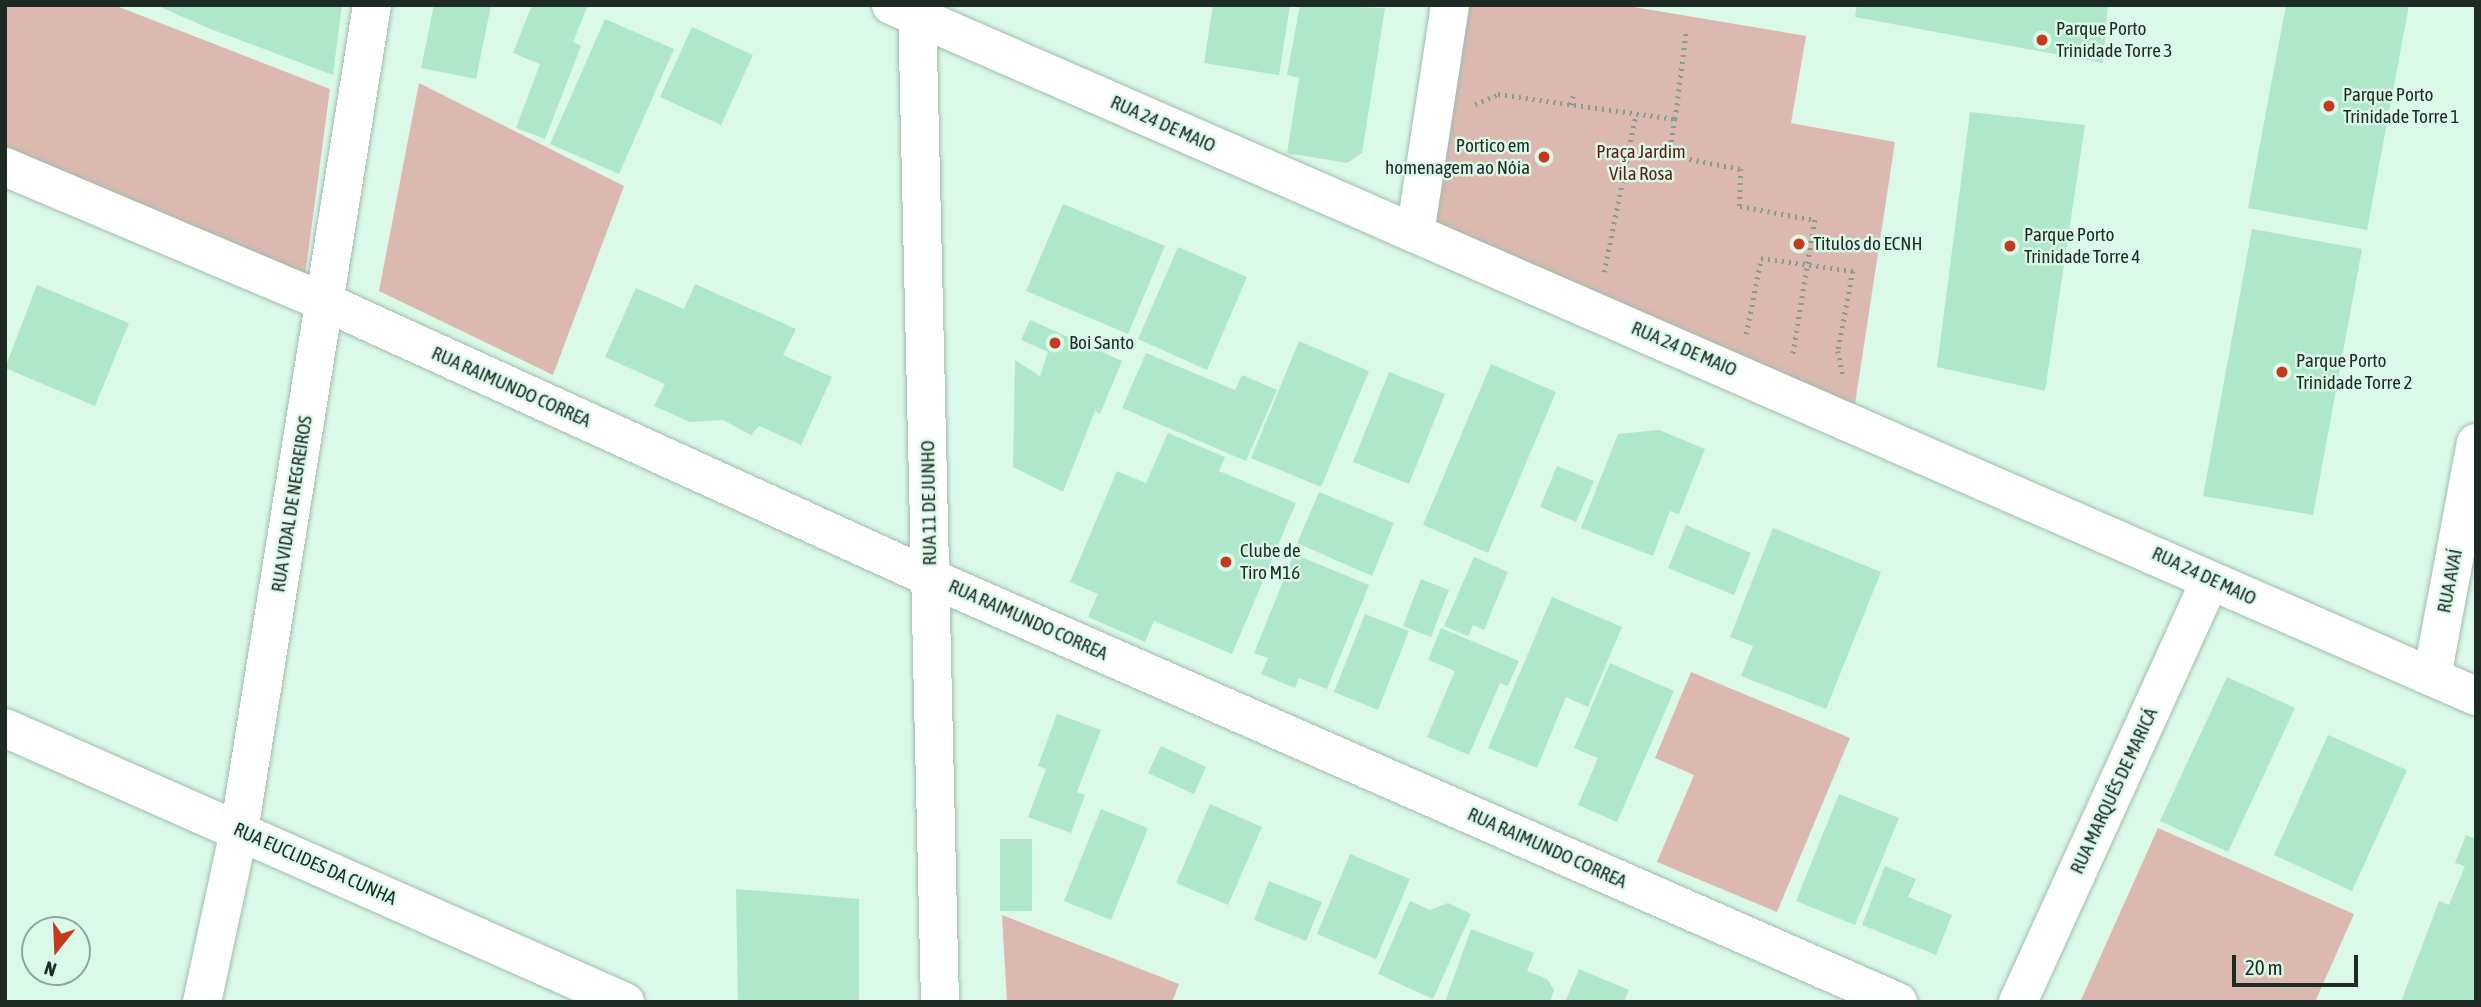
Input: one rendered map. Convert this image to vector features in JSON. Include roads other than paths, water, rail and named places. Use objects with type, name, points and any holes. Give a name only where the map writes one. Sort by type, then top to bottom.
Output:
[{"type":"street","name":"RUA VIDAL DE NEGREIROS","points":[[202,1002],[239,831],[372,5]]},
{"type":"street","points":[[1415,234],[1450,5]]},
{"type":"street","name":"RUA 24 DE MAIO","points":[[908,9],[1415,234],[1738,372],[2476,696]]},
{"type":"street","name":"RUA 11 DE JUNHO","points":[[908,9],[931,578],[940,1002]]},
{"type":"street","name":"RUA RAIMUNDO CORREA","points":[[5,167],[326,302],[931,578],[1898,1002]]},
{"type":"street","name":"RUA AVAÍ","points":[[2432,677],[2476,443]]},
{"type":"street","name":"RUA MARQUÊS DE MARICÁ","points":[[2018,1002],[2210,581]]},
{"type":"street","name":"RUA EUCLIDES DA CUNHA","points":[[5,728],[625,1002]]},
{"type":"place","name":"Parque Porto Trinidade Torre 3","points":[[2042,40]]},
{"type":"place","name":"Parque Porto Trinidade Torre 1","points":[[2329,106]]},
{"type":"place","name":"Portico em homenagem ao Nóia","points":[[1544,157]]},
{"type":"place","name":"Titulos do ECNH","points":[[1799,244]]},
{"type":"place","name":"Parque Porto Trinidade Torre 4","points":[[2010,246]]},
{"type":"place","name":"Boi Santo","points":[[1055,343]]},
{"type":"place","name":"Parque Porto Trinidade Torre 2","points":[[2282,372]]},
{"type":"place","name":"Clube de Tiro M16","points":[[1226,562]]},
{"type":"park label","name":"Praça Jardim Vila Rosa","points":[[1641,163]]}]
